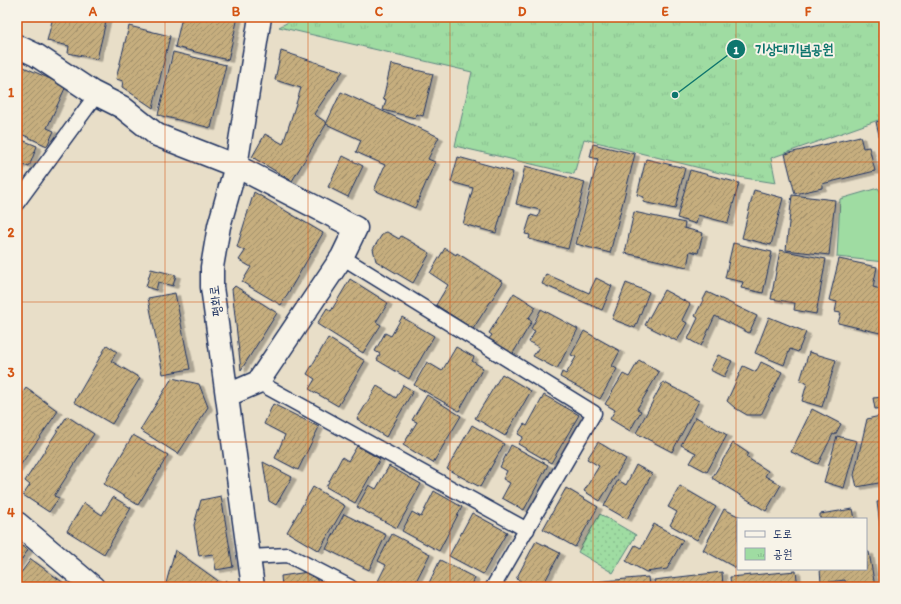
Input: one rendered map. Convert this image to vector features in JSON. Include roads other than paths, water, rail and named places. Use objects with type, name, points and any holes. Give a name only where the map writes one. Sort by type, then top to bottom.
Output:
[{"type":"street","name":"평화로","points":[[253,587],[228,395],[212,287],[212,266],[219,226],[236,166],[260,17]]},
{"type":"street","points":[[17,46],[36,55],[97,94],[122,107],[157,135],[236,166],[356,228],[342,257],[258,382],[228,395]]},
{"type":"street","points":[[17,523],[93,587]]},
{"type":"lane","points":[[17,203],[97,94]]},
{"type":"lane","points":[[342,257],[594,413],[493,587]]},
{"type":"lane","points":[[258,382],[527,530]]},
{"type":"lane","points":[[248,557],[288,555],[350,587]]},
{"type":"place","name":"기상대기념공원","points":[[675,95]]}]
